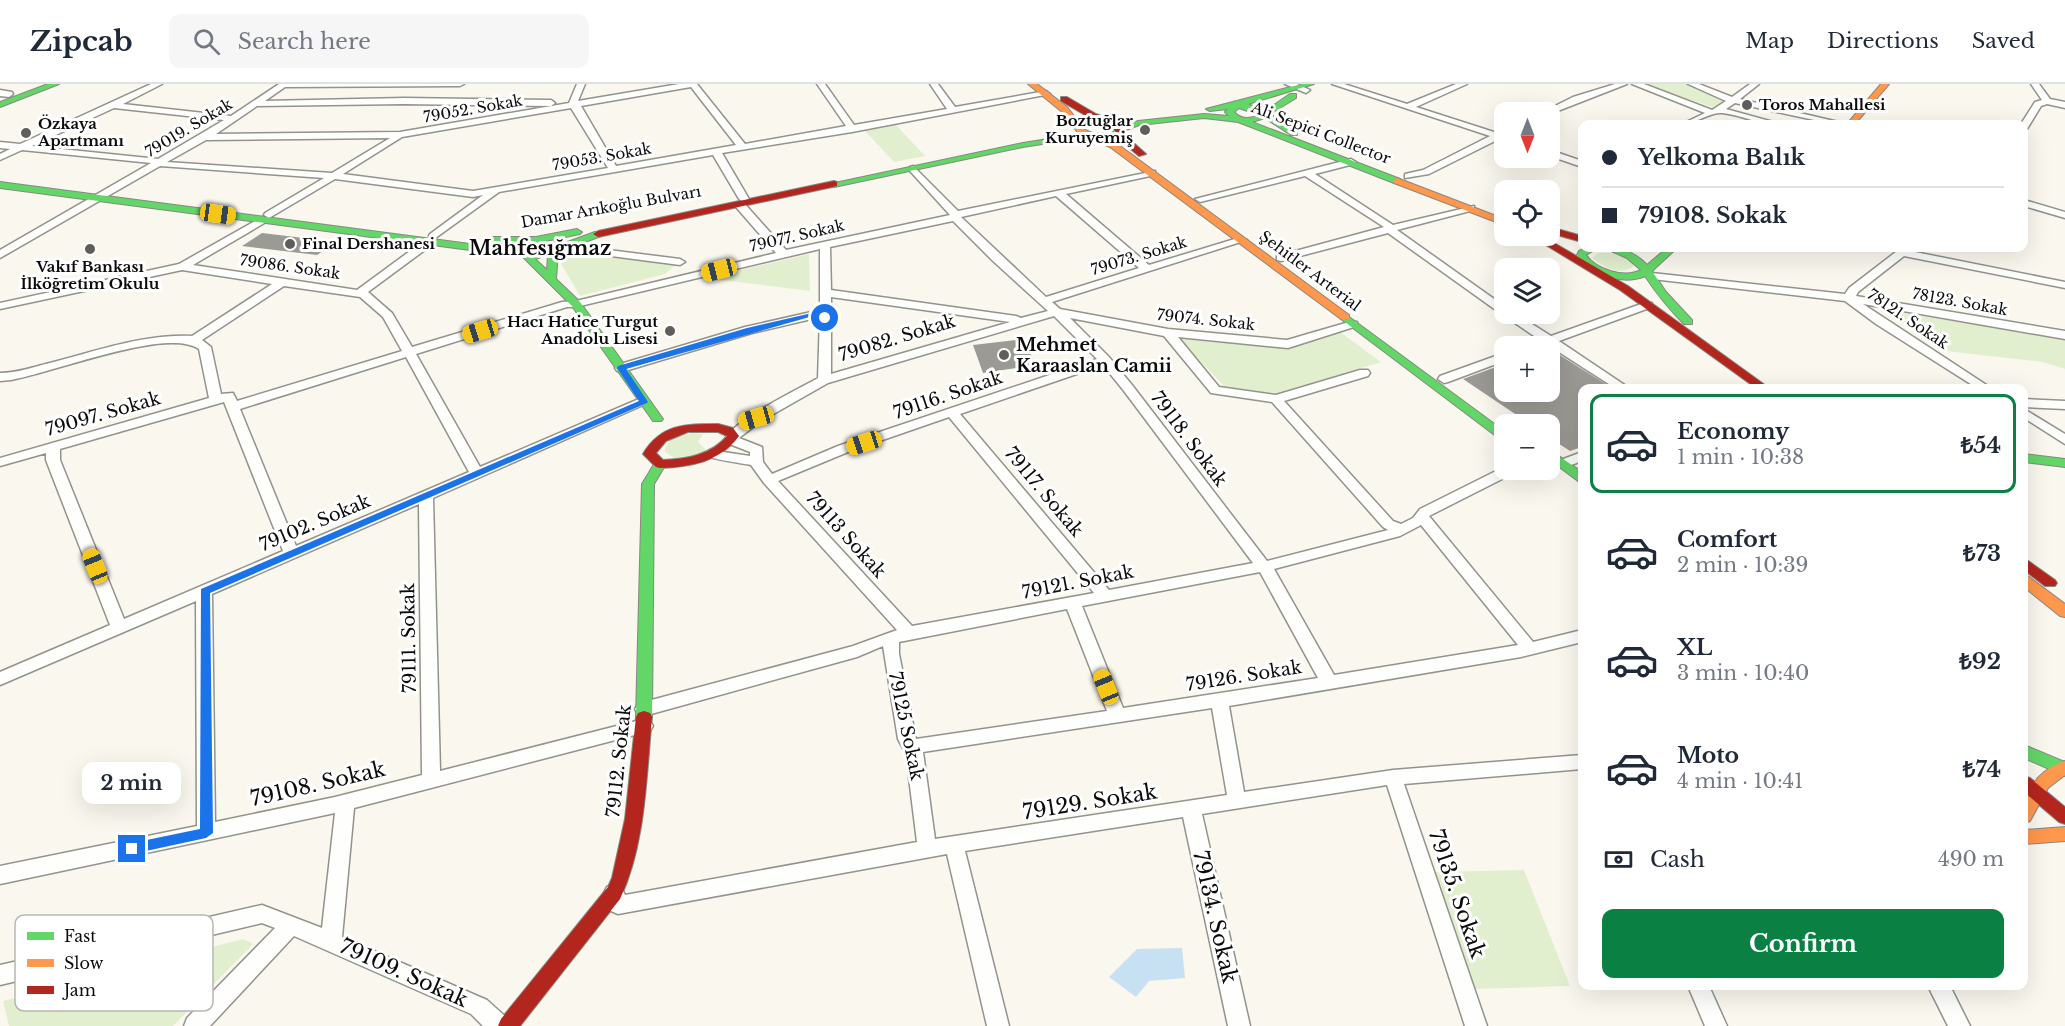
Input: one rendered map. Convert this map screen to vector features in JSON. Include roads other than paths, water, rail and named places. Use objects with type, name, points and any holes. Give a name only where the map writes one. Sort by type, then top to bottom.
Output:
[{"type":"main road","points":[[2,98],[37,84]]},
{"type":"main road","points":[[2,98],[55,84]]},
{"type":"main road","points":[[1032,84],[1103,119]]},
{"type":"main road","points":[[1854,120],[1885,84]]},
{"type":"main road","points":[[1870,120],[1896,84]]},
{"type":"main road","name":"Ali Sepici Collector","points":[[1078,126],[1103,119],[1237,105],[1304,86]]},
{"type":"main road","name":"Ali Sepici Collector","points":[[1304,86],[1267,113],[1288,130],[1494,209]]},
{"type":"main road","points":[[1045,89],[1078,126]]},
{"type":"main road","points":[[1237,105],[1251,105],[1267,113],[1258,119],[1239,120],[1231,116],[1229,112],[1237,105]]},
{"type":"main road","name":"Ali Sepici Collector","points":[[1093,136],[1108,135],[1138,123],[1160,119],[1204,116],[1239,120],[1494,218]]},
{"type":"main road","name":"Şehitler Arterial","points":[[1103,119],[1115,124],[1125,140],[1200,199],[1494,414]]},
{"type":"main road","name":"Şehitler Arterial","points":[[1078,126],[1082,132],[1113,145],[1152,173],[1494,429]]},
{"type":"main road","name":"Damar Arıkoğlu Bulvarı","points":[[0,180],[432,239],[537,256],[601,233],[1078,126]]},
{"type":"main road","name":"Damar Arıkoğlu Bulvarı","points":[[432,239],[536,240],[913,169],[1023,145],[1093,136]]},
{"type":"main road","name":"Damar Arıkoğlu Bulvarı","points":[[0,185],[101,195]]},
{"type":"main road","points":[[1560,233],[1578,239]]},
{"type":"main road","points":[[551,279],[553,251],[558,246],[556,241],[536,240],[526,244],[521,249],[527,255],[551,279],[576,304],[657,419],[682,429]]},
{"type":"main road","points":[[1554,246],[1592,267],[1765,384]]},
{"type":"main road","points":[[1585,252],[1581,257],[1592,267],[1613,275],[1627,276],[1649,272],[1669,252]]},
{"type":"main road","points":[[1622,252],[1637,258],[1667,300],[1689,322],[1766,384]]},
{"type":"main road","points":[[655,442],[665,434],[682,429],[718,429],[729,431],[733,438],[728,444],[710,454],[688,463],[660,464],[649,454],[655,442],[657,419]]},
{"type":"main road","points":[[2028,448],[2065,453]]},
{"type":"main road","points":[[2028,459],[2065,464]]},
{"type":"main road","name":"79112. Sokak","points":[[508,1026],[614,893],[621,878],[633,819],[644,718],[648,484],[660,464]]},
{"type":"main road","points":[[1560,468],[1578,476]]},
{"type":"main road","points":[[1560,470],[1578,487]]},
{"type":"main road","points":[[2028,566],[2065,594]]},
{"type":"main road","points":[[2028,583],[2065,612]]},
{"type":"main road","points":[[2028,753],[2065,768]]},
{"type":"main road","points":[[2028,808],[2041,779],[2049,773],[2065,768]]},
{"type":"main road","points":[[2028,786],[2065,817]]},
{"type":"main road","points":[[2028,837],[2065,834]]},
{"type":"street","points":[[0,157],[158,84]]},
{"type":"street","points":[[284,85],[460,84]]},
{"type":"street","points":[[572,105],[581,84]]},
{"type":"street","points":[[693,84],[743,148]]},
{"type":"street","name":"79052. Sokak","points":[[400,135],[693,84]]},
{"type":"street","points":[[821,84],[852,129]]},
{"type":"street","points":[[934,84],[952,110]]},
{"type":"street","points":[[1336,84],[1494,134]]},
{"type":"street","points":[[1408,107],[1463,84]]},
{"type":"street","points":[[1584,84],[1600,91]]},
{"type":"street","points":[[1560,107],[1623,84]]},
{"type":"street","points":[[1636,84],[1716,112],[1757,120]]},
{"type":"street","points":[[1692,84],[1737,100],[1825,120]]},
{"type":"street","points":[[1696,120],[1737,100],[1754,84]]},
{"type":"street","points":[[2035,84],[2047,101]]},
{"type":"street","name":"79019. Sokak","points":[[0,255],[101,195],[206,137],[259,104],[284,85]]},
{"type":"street","name":"79053. Sokak","points":[[0,145],[160,163],[332,176],[473,194],[852,129],[1045,89]]},
{"type":"street","points":[[259,104],[507,101],[572,105],[577,107],[614,170]]},
{"type":"street","points":[[2028,120],[2038,104],[2047,101],[2065,105]]},
{"type":"street","points":[[113,105],[235,119]]},
{"type":"street","points":[[206,137],[400,135]]},
{"type":"street","points":[[182,267],[400,135]]},
{"type":"street","points":[[1408,176],[1426,172],[1494,140]]},
{"type":"street","points":[[717,153],[742,202],[783,254]]},
{"type":"street","points":[[1560,156],[1578,163]]},
{"type":"street","points":[[1200,199],[1351,162]]},
{"type":"street","name":"79118. Sokak","points":[[913,169],[997,259],[1045,301],[1105,360],[1263,567],[1329,682]]},
{"type":"street","name":"79077. Sokak","points":[[231,407],[566,304],[576,304],[783,254],[1152,173]]},
{"type":"street","points":[[1307,173],[1387,224],[1395,235],[1494,304]]},
{"type":"street","points":[[360,293],[496,190]]},
{"type":"street","points":[[1058,193],[1145,268]]},
{"type":"street","points":[[2028,204],[2065,215]]},
{"type":"street","points":[[1281,258],[1470,208]]},
{"type":"street","name":"79073. Sokak","points":[[1045,301],[1145,268],[1242,240]]},
{"type":"street","points":[[824,380],[825,245]]},
{"type":"street","points":[[569,248],[680,262]]},
{"type":"street","name":"78121. Sokak","points":[[1901,252],[1853,290],[1849,299],[1880,322],[1979,384]]},
{"type":"street","points":[[1913,252],[2065,285]]},
{"type":"street","name":"79086. Sokak","points":[[0,306],[182,267],[360,293],[367,296],[388,315],[478,475]]},
{"type":"street","name":"78123. Sokak","points":[[1649,272],[1849,299],[2065,335]]},
{"type":"street","points":[[194,340],[284,281]]},
{"type":"street","points":[[825,293],[1023,320]]},
{"type":"street","points":[[1560,337],[1648,304]]},
{"type":"street","points":[[621,368],[749,330],[825,312]]},
{"type":"street","name":"79074. Sokak","points":[[1056,312],[1168,333],[1288,344],[1353,324]]},
{"type":"street","name":"79082. Sokak","points":[[756,418],[824,380],[1056,312]]},
{"type":"street","points":[[1524,324],[1542,336]]},
{"type":"street","points":[[1168,333],[1215,390],[1276,399],[1364,374]]},
{"type":"street","points":[[1,378],[146,343],[178,338],[194,340],[205,347],[216,400],[228,396],[292,554]]},
{"type":"street","points":[[1560,347],[1617,384]]},
{"type":"street","name":"79116. Sokak","points":[[769,480],[843,449],[1105,360]]},
{"type":"street","points":[[1444,378],[1494,360]]},
{"type":"street","points":[[1276,399],[1388,524],[1401,530]]},
{"type":"street","name":"79097. Sokak","points":[[0,462],[216,400]]},
{"type":"street","name":"79102. Sokak","points":[[0,679],[644,402]]},
{"type":"street","points":[[2028,403],[2065,405]]},
{"type":"street","name":"79117. Sokak","points":[[952,413],[1105,596]]},
{"type":"street","points":[[2028,416],[2065,440]]},
{"type":"street","points":[[718,429],[756,418]]},
{"type":"street","points":[[733,438],[756,418]]},
{"type":"street","name":"79113 Sokak","points":[[733,438],[757,450],[756,462],[769,480],[909,633]]},
{"type":"street","points":[[53,447],[53,460],[119,628]]},
{"type":"street","points":[[710,454],[727,455],[756,462]]},
{"type":"street","points":[[1560,464],[1578,458]]},
{"type":"street","name":"79121. Sokak","points":[[644,718],[909,633],[1263,567],[1401,530],[1418,521],[1425,512],[1494,478]]},
{"type":"street","name":"79111. Sokak","points":[[426,497],[431,779]]},
{"type":"street","points":[[1422,517],[1530,649]]},
{"type":"street","points":[[204,592],[206,833]]},
{"type":"street","points":[[1072,603],[1117,714]]},
{"type":"street","name":"79125 Sokak","points":[[891,639],[891,654],[907,739],[915,754],[927,849]]},
{"type":"street","name":"79126. Sokak","points":[[911,747],[1219,700],[1578,641]]},
{"type":"street","points":[[1219,700],[1237,802]]},
{"type":"street","name":"79108. Sokak","points":[[0,875],[345,802],[644,718]]},
{"type":"street","name":"79129. Sokak","points":[[614,893],[618,905],[927,849],[1393,777],[1578,762]]},
{"type":"street","name":"79135. Sokak","points":[[1393,777],[1476,1026]]},
{"type":"street","name":"79109. Sokak","points":[[345,802],[331,942],[479,1007],[500,1026]]},
{"type":"street","name":"79134. Sokak","points":[[1191,809],[1239,1026]]},
{"type":"street","points":[[954,845],[998,1026]]},
{"type":"street","points":[[213,925],[262,914],[331,942]]},
{"type":"street","points":[[213,1007],[291,925]]},
{"type":"street","points":[[0,975],[15,972]]},
{"type":"street","points":[[1701,990],[1716,1026]]},
{"type":"street","points":[[1941,990],[1959,1026]]},
{"type":"street","points":[[195,1026],[209,1011]]},
{"type":"water","points":[[1182,948],[1185,978],[1149,981],[1136,997],[1109,977],[1137,949]]},
{"type":"place","name":"Toros Mahallesi","points":[[1747,105]]},
{"type":"place","name":"Boztuğlar Kuruyemiş","points":[[1145,130]]},
{"type":"place","name":"Özkaya Apartmanı","points":[[26,133]]},
{"type":"place","name":"Final Dershanesi","points":[[290,244]]},
{"type":"place","name":"Vakıf Bankası İlköğretim Okulu","points":[[90,249]]},
{"type":"place","name":"Hacı Hatice Turgut Anadolu Lisesi","points":[[670,331]]},
{"type":"place","name":"Mehmet Karaaslan Camii","points":[[1004,355]]},
{"type":"district","name":"Mahfesığmaz","points":[[540,248]]}]
